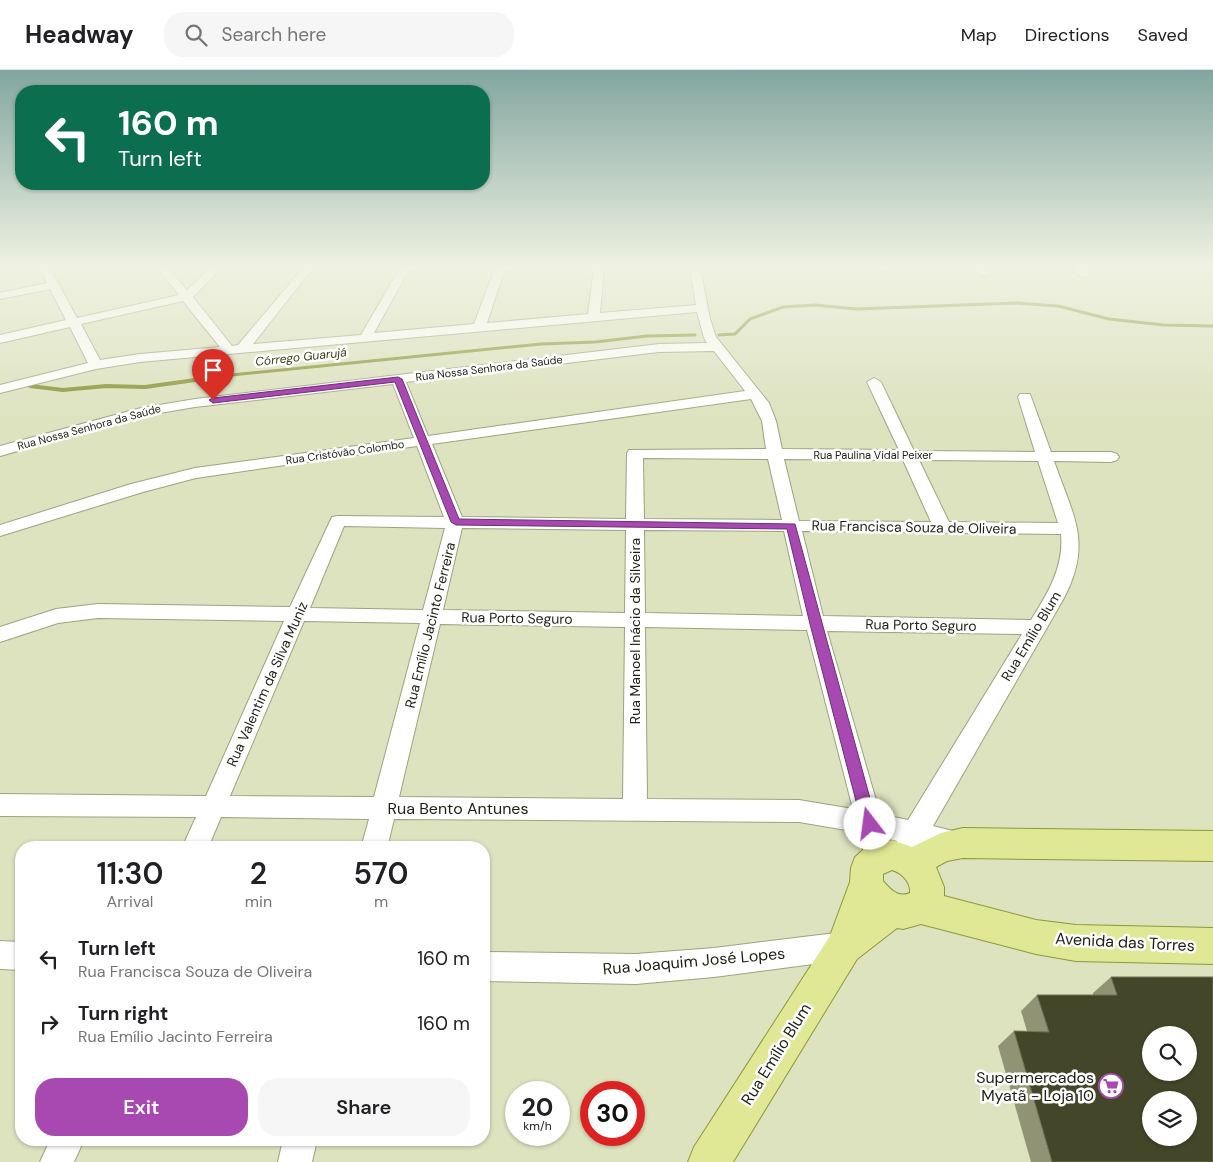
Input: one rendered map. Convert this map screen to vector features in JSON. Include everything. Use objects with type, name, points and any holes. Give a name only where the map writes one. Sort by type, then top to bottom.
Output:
[{"type":"main road","points":[[894,859],[963,843],[1213,846]]},
{"type":"main road","points":[[894,859],[923,876],[928,890],[926,900],[907,908],[876,900],[894,859]]},
{"type":"main road","name":"Rua Emílio Blum","points":[[709,1162],[844,946],[894,859]]},
{"type":"main road","name":"Rua Emílio Blum","points":[[844,946],[907,908]]},
{"type":"main road","name":"Avenida das Torres","points":[[907,908],[1036,937],[1076,943],[1213,946]]},
{"type":"street","points":[[72,319],[96,365]]},
{"type":"street","points":[[0,339],[88,319]]},
{"type":"street","points":[[204,319],[229,350]]},
{"type":"street","points":[[242,349],[266,319]]},
{"type":"street","points":[[365,338],[376,319]]},
{"type":"street","points":[[479,328],[482,319]]},
{"type":"street","points":[[0,389],[96,365],[140,358],[574,319]]},
{"type":"street","points":[[703,319],[706,330],[715,347],[756,394],[768,416],[775,454],[815,624],[870,824],[894,859]]},
{"type":"street","name":"Rua Nossa Senhora da Saúde","points":[[0,451],[168,406],[659,348],[715,347]]},
{"type":"street","points":[[398,379],[456,522]]},
{"type":"street","points":[[874,382],[943,528]]},
{"type":"street","name":"Rua Cristóvão Colombo","points":[[0,531],[167,479],[195,473],[756,394]]},
{"type":"street","name":"Rua Emílio Blum","points":[[894,859],[1036,627],[1061,585],[1070,565],[1072,548],[1069,529],[1025,397]]},
{"type":"street","name":"Rua Paulina Vidal Peixer","points":[[636,453],[1112,457]]},
{"type":"street","name":"Rua Manoel Inácio da Silveira","points":[[635,810],[636,453]]},
{"type":"street","name":"Rua Francisca Souza de Oliveira","points":[[338,521],[1069,529]]},
{"type":"street","name":"Rua Valentim da Silva Muniz","points":[[198,841],[338,521]]},
{"type":"street","name":"Rua Emílio Jacinto Ferreira","points":[[376,841],[456,522]]},
{"type":"street","name":"Rua Porto Seguro","points":[[0,635],[56,616],[78,612],[1036,627]]},
{"type":"street","name":"Rua Bento Antunes","points":[[0,805],[799,811],[870,824],[894,859]]},
{"type":"street","name":"Rua Joaquim José Lopes","points":[[490,967],[601,970],[636,968],[684,965],[844,946]]},
{"type":"street","points":[[0,955],[15,956]]},
{"type":"street","points":[[57,1162],[64,1146]]},
{"type":"street","points":[[295,1162],[299,1146]]},
{"type":"building","name":"Supermercados Myatã - Loja 10","points":[[1111,977],[1213,977],[1213,1162],[1052,1162],[1014,1031],[1049,1032],[1037,995],[1117,995]]},
{"type":"waterway","name":"Córrego Guarujá","points":[[719,335],[735,334],[750,319]]},
{"type":"waterway","name":"Córrego Guarujá","points":[[1109,319],[1164,325],[1213,326]]},
{"type":"waterway","name":"Córrego Guarujá","points":[[229,375],[541,344],[595,342],[647,336],[695,335]]},
{"type":"waterway","name":"Córrego Guarujá","points":[[30,386],[63,390],[106,386],[145,387],[229,375]]},
{"type":"waterway","name":"Córrego Guarujá","points":[[222,376],[229,375]]},
{"type":"place","name":"Supermercados Myatã - Loja 10","points":[[1111,1086]]},
{"type":"route","points":[[213,400],[398,379],[456,522],[792,526],[815,624],[870,824]]}]
